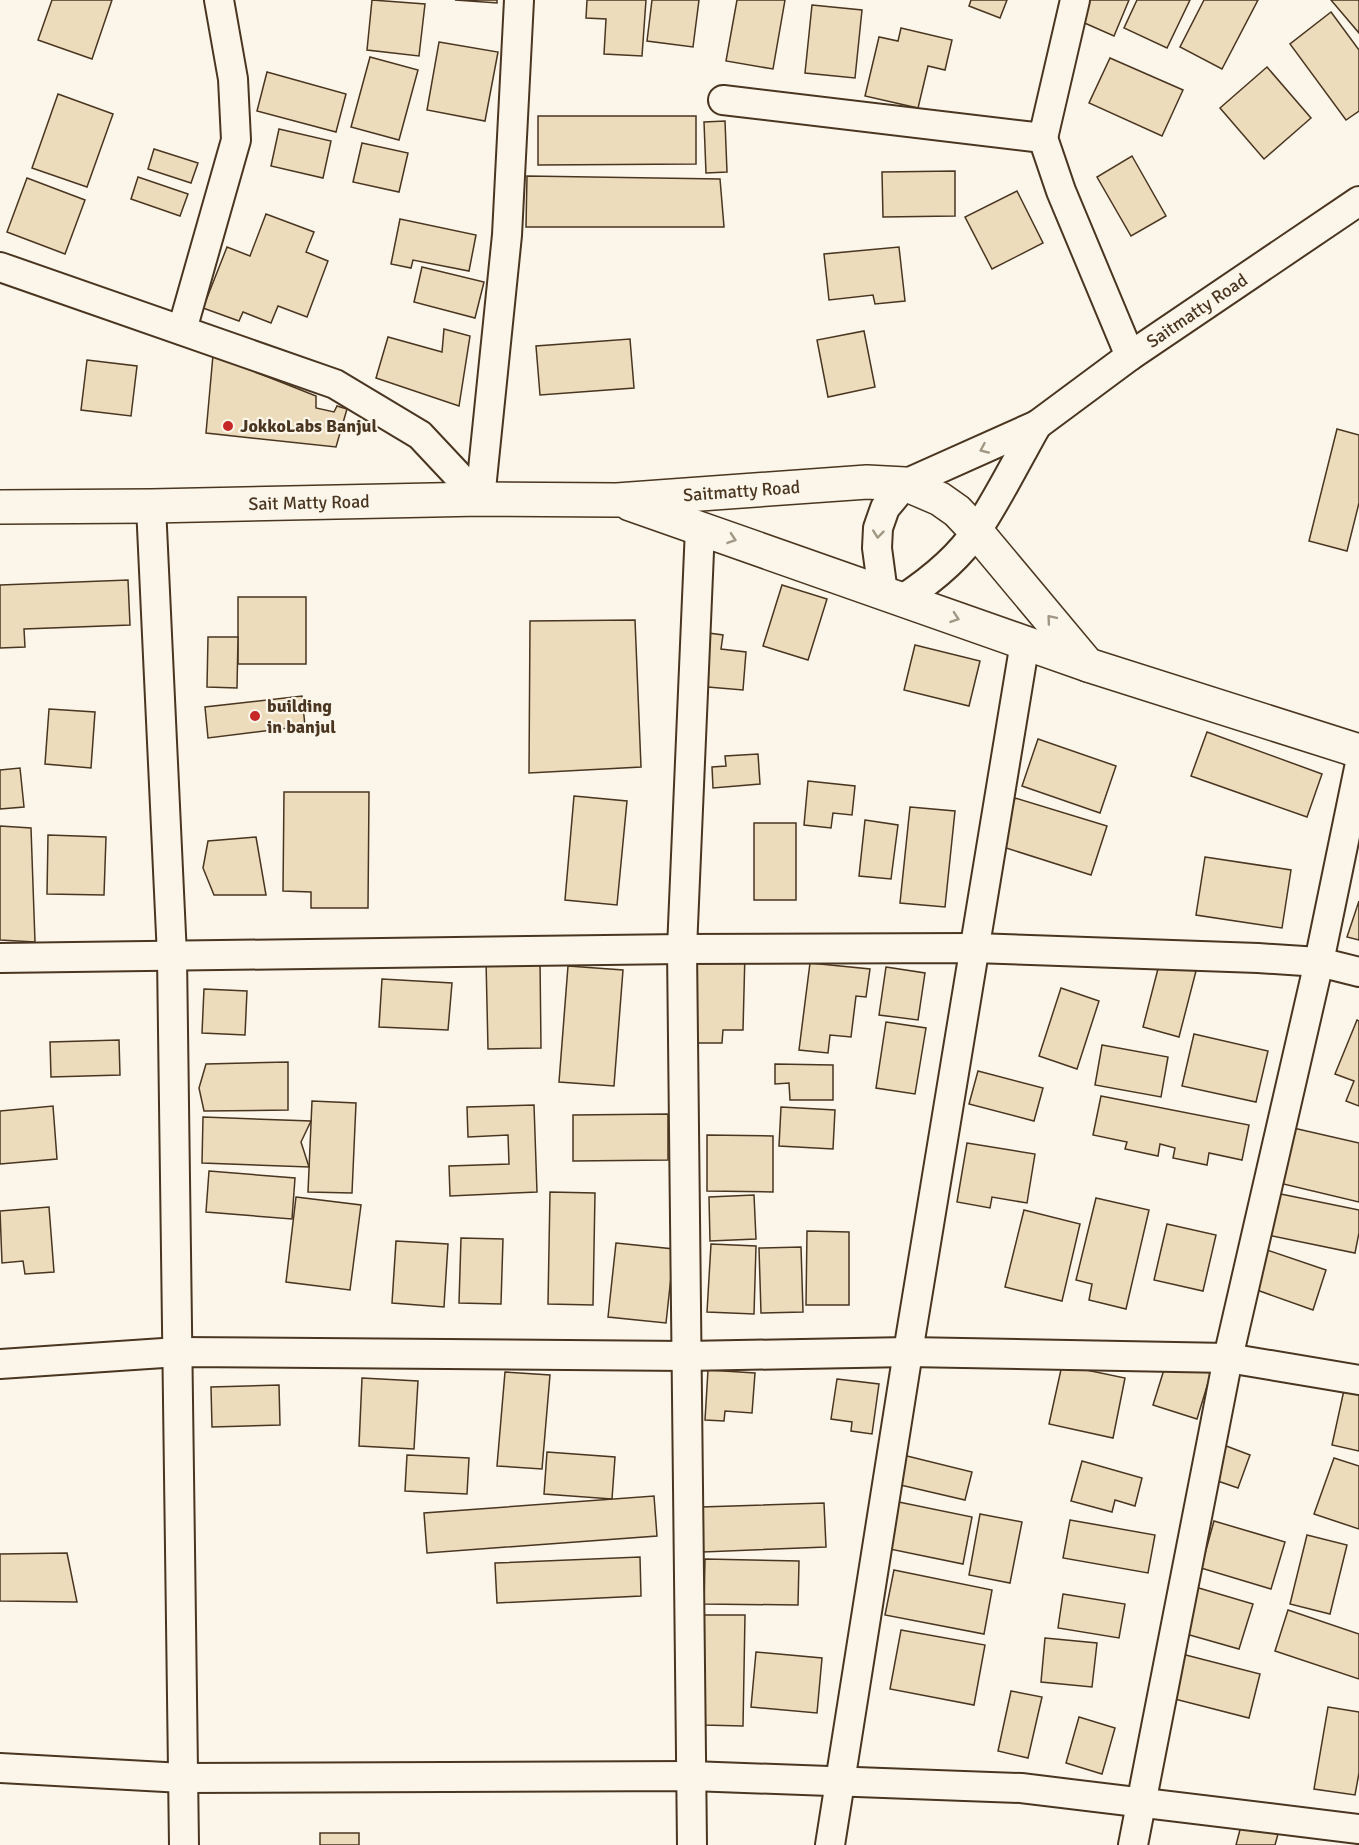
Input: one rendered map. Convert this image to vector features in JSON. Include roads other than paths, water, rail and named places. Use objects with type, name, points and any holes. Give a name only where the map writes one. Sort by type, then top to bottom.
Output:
[{"type":"street","points":[[182,330],[236,140],[233,79],[219,0]]},
{"type":"street","points":[[480,499],[507,235],[519,0]]},
{"type":"street","points":[[1075,0],[1043,138],[1061,191],[1130,356]]},
{"type":"street","points":[[723,100],[1043,138]]},
{"type":"street","name":"Saitmatty Road","points":[[1037,425],[1130,356],[1359,201]]},
{"type":"street","points":[[0,267],[335,384],[420,435],[480,499]]},
{"type":"street","points":[[893,596],[877,548],[878,528],[885,508],[905,484],[1037,425]]},
{"type":"street","points":[[893,596],[939,572],[976,531],[1037,425]]},
{"type":"street","name":"Saitmatty Road","points":[[617,500],[867,482],[905,484]]},
{"type":"street","points":[[905,484],[940,499],[957,511],[1088,664]]},
{"type":"street","name":"Sait Matty Road","points":[[0,507],[480,499],[617,500]]},
{"type":"street","points":[[617,500],[1088,664],[1359,751]]},
{"type":"street","points":[[150,506],[172,956],[184,1845]]},
{"type":"street","points":[[692,1845],[682,949],[700,528]]},
{"type":"street","points":[[830,1845],[908,1352],[1025,642]]},
{"type":"street","points":[[1133,1845],[1228,1359],[1319,962],[1359,768]]},
{"type":"street","points":[[0,958],[682,949],[974,948],[1258,958],[1319,962],[1359,972]]},
{"type":"street","points":[[0,1364],[178,1352],[686,1356],[908,1352],[1228,1359],[1359,1380]]},
{"type":"street","points":[[0,1768],[183,1778],[692,1776],[1021,1788],[1359,1829]]},
{"type":"place","name":"JokkoLabs Banjul","points":[[228,426]]},
{"type":"place","name":"building in banjul","points":[[255,716]]}]
